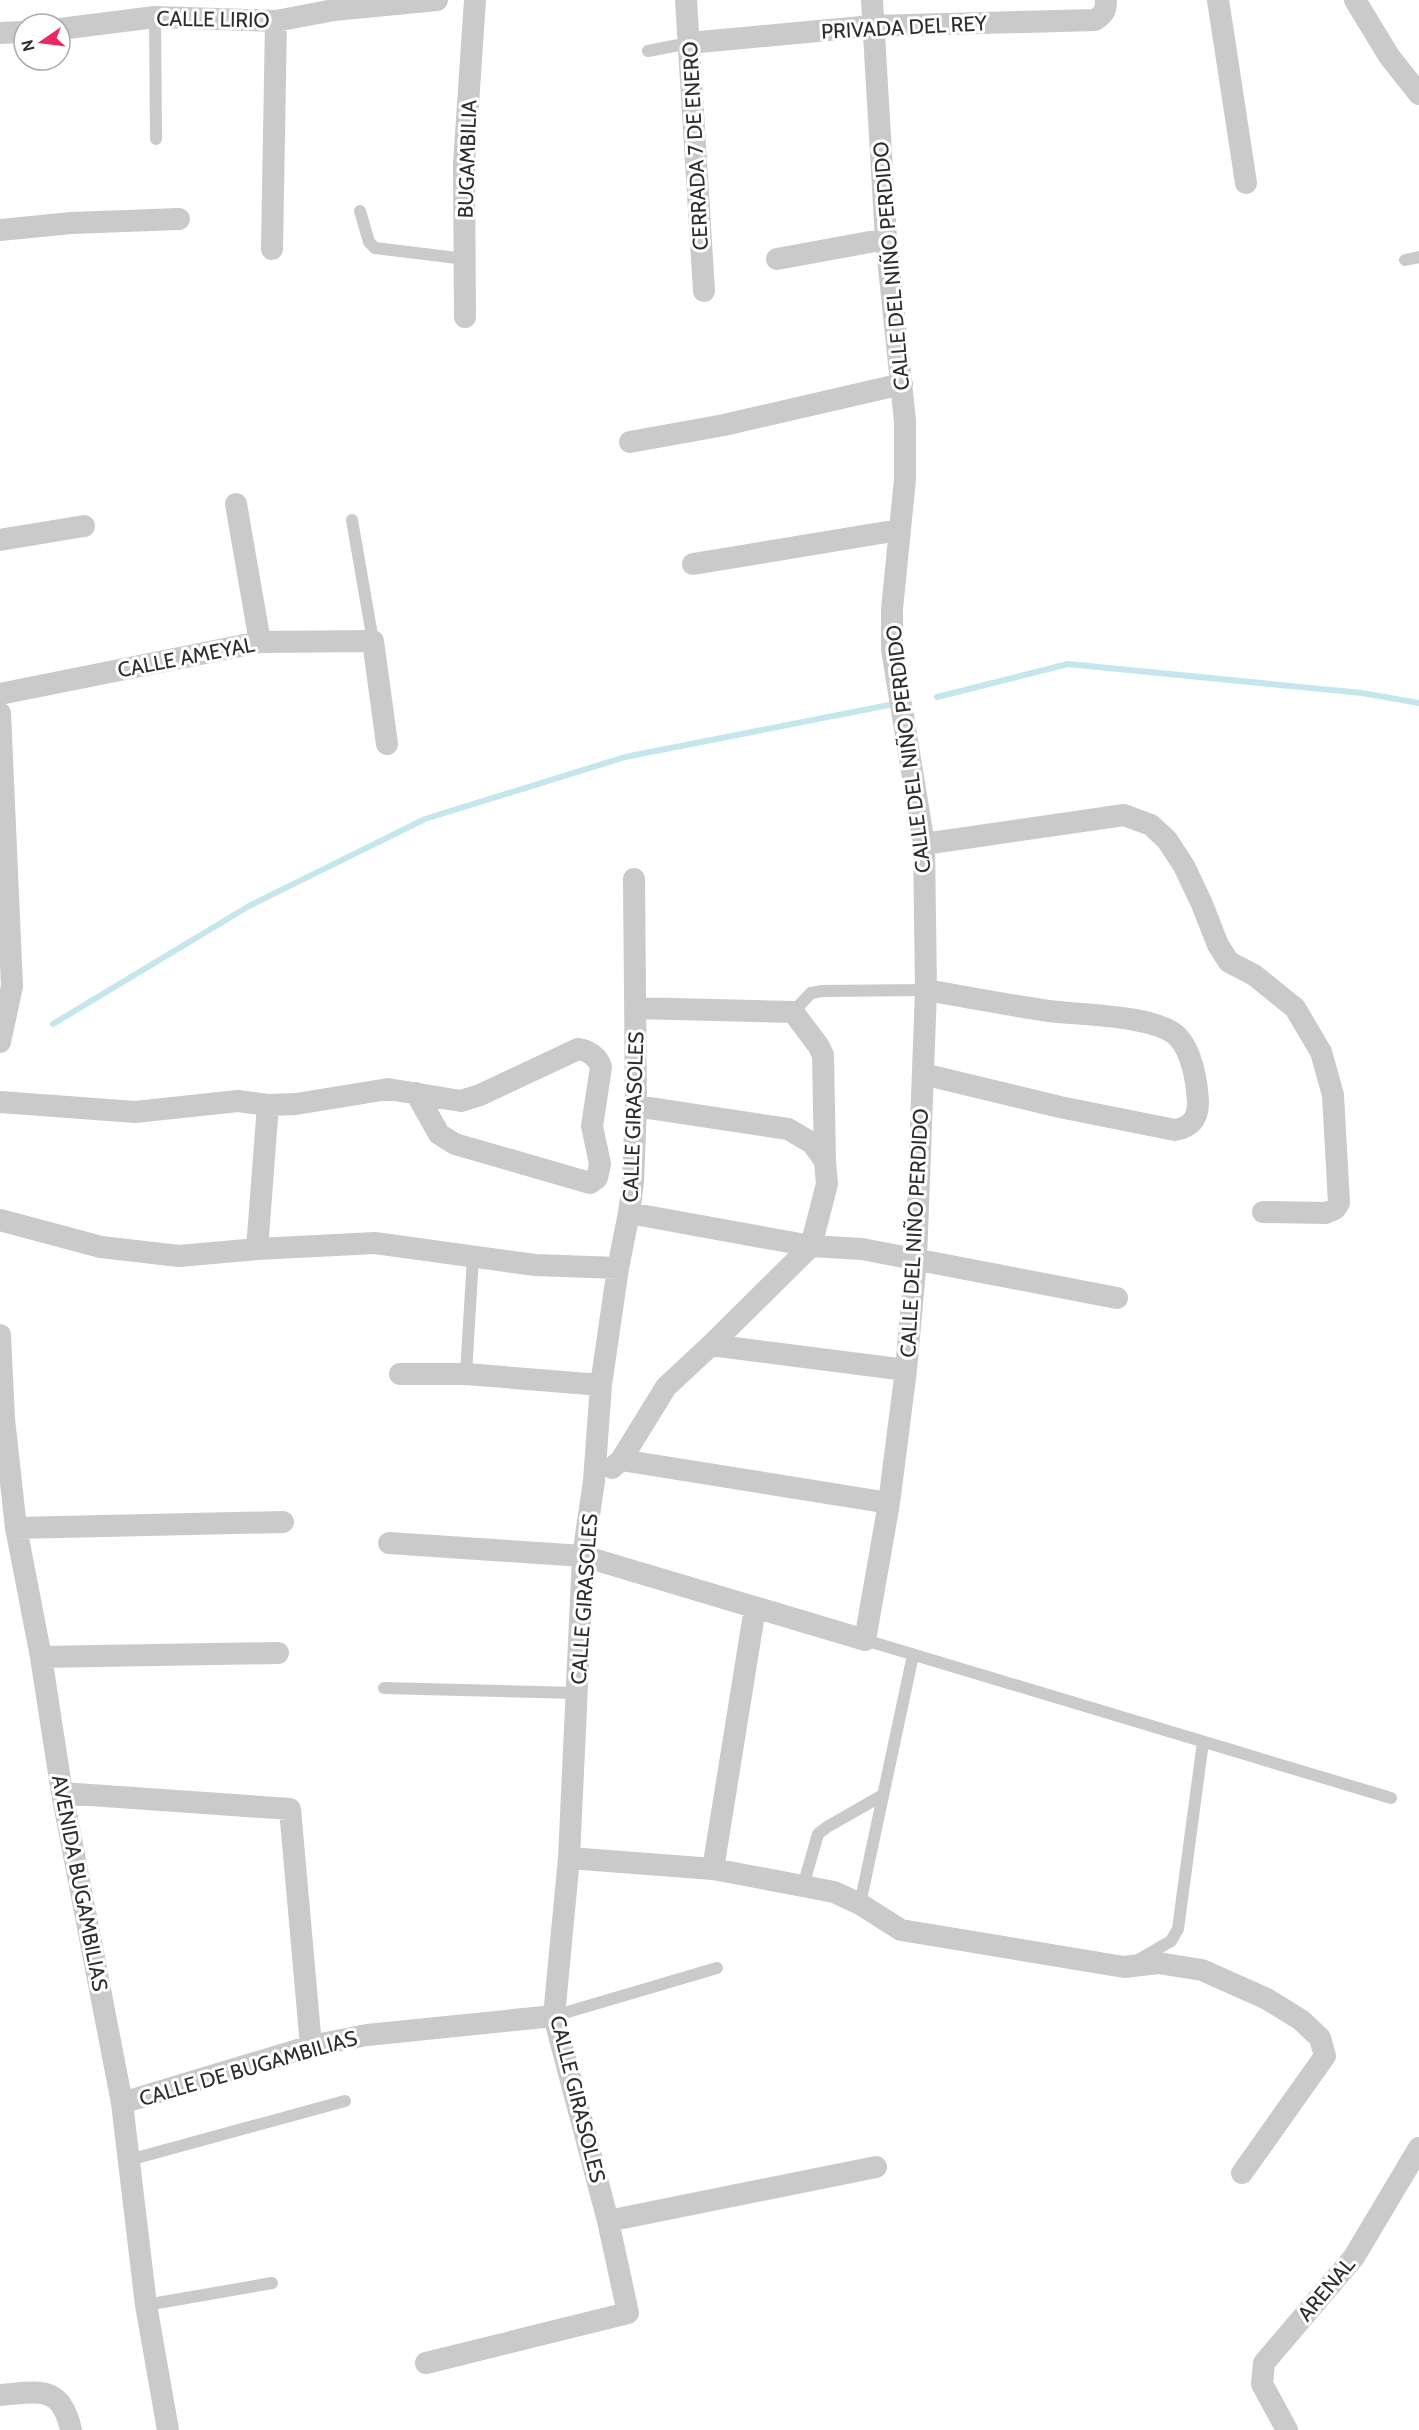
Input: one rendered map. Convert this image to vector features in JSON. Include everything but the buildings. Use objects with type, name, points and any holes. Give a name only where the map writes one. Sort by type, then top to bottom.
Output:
[{"type":"street","name":"CALLE LIRIO","points":[[72,27],[155,17],[276,21],[334,10],[437,0]]},
{"type":"street","name":"BUGAMBILIA","points":[[465,318],[464,164],[475,0]]},
{"type":"street","name":"CERRADA 7 DE ENERO","points":[[686,0],[704,291]]},
{"type":"street","name":"CALLE DEL NIÑO PERDIDO","points":[[865,1640],[889,1503],[906,1370],[916,1259],[926,990],[924,844],[892,650],[892,609],[905,479],[902,384],[886,239],[872,0]]},
{"type":"street","name":"PRIVADA DEL REY","points":[[689,43],[1048,10],[1095,20],[1103,15],[1106,0]]},
{"type":"street","points":[[1218,0],[1246,183]]},
{"type":"street","points":[[1355,0],[1389,56],[1419,94]]},
{"type":"street","points":[[272,249],[276,21]]},
{"type":"street","points":[[0,230],[71,223],[179,219]]},
{"type":"street","points":[[777,259],[886,239]]},
{"type":"street","points":[[630,442],[724,425],[902,384]]},
{"type":"street","points":[[236,504],[260,642]]},
{"type":"street","points":[[0,540],[84,526]]},
{"type":"street","points":[[693,564],[899,530]]},
{"type":"street","points":[[373,641],[387,744]]},
{"type":"street","name":"CALLE AMEYAL","points":[[0,694],[260,642],[373,641]]},
{"type":"street","points":[[0,713],[12,986],[0,1042]]},
{"type":"street","points":[[924,844],[1124,816],[1151,825],[1167,840],[1184,866],[1218,945],[1229,962],[1254,975],[1295,1008],[1321,1052],[1333,1095],[1339,1203],[1335,1209],[1326,1212],[1263,1212]]},
{"type":"street","name":"CALLE GIRASOLES","points":[[426,2363],[628,2313],[608,2221],[554,2016],[569,1858],[583,1556],[594,1481],[602,1385],[618,1268],[630,1213],[636,1106],[634,879]]},
{"type":"street","points":[[923,1074],[1060,1107],[1175,1130],[1193,1123],[1198,1109],[1197,1093],[1184,1045],[1177,1035],[1159,1027],[1132,1019],[1050,1011],[926,990]]},
{"type":"street","points":[[594,1481],[621,1460],[666,1387],[711,1346],[811,1246],[827,1184],[823,1055],[793,1012],[635,1008]]},
{"type":"street","points":[[0,1102],[135,1112],[238,1101],[268,1105],[296,1104],[388,1089],[416,1093],[461,1101],[480,1095],[578,1049],[585,1050],[599,1060],[601,1067],[592,1126],[600,1164],[597,1178],[590,1183],[454,1144],[439,1134],[416,1093]]},
{"type":"street","points":[[257,1249],[268,1105]]},
{"type":"street","points":[[636,1106],[788,1129],[812,1143],[825,1161]]},
{"type":"street","points":[[630,1213],[811,1246],[862,1249],[1117,1298]]},
{"type":"street","points":[[0,1220],[101,1247],[179,1256],[257,1249],[375,1244],[535,1265],[618,1268]]},
{"type":"street","name":"AVENIDA BUGAMBILIAS","points":[[0,1335],[4,1419],[16,1528],[41,1657],[62,1793],[122,2103],[147,2305],[168,2430]]},
{"type":"street","points":[[711,1346],[906,1370]]},
{"type":"street","points":[[400,1374],[466,1374],[602,1385]]},
{"type":"street","points":[[621,1460],[889,1503]]},
{"type":"street","points":[[16,1528],[283,1522]]},
{"type":"street","points":[[389,1543],[583,1556],[865,1640]]},
{"type":"street","points":[[713,1869],[755,1608]]},
{"type":"street","points":[[41,1657],[278,1653]]},
{"type":"street","points":[[62,1793],[290,1809],[310,2046]]},
{"type":"street","points":[[569,1858],[713,1869],[834,1892],[860,1904],[901,1930],[1124,1967],[1158,1963],[1202,1970],[1267,1999],[1301,2020],[1320,2038],[1325,2056],[1242,2174]]},
{"type":"street","name":"CALLE DE BUGAMBILIAS","points":[[122,2103],[310,2046],[367,2035],[554,2016]]},
{"type":"street","name":"ARENAL","points":[[1287,2430],[1262,2384],[1264,2363],[1354,2257],[1419,2148]]},
{"type":"street","points":[[608,2221],[876,2167]]},
{"type":"street","points":[[0,2396],[41,2392],[60,2401],[68,2417],[71,2430]]},
{"type":"lane","points":[[155,17],[156,139]]},
{"type":"lane","points":[[648,51],[689,43]]},
{"type":"lane","points":[[360,211],[369,243],[375,248],[465,259]]},
{"type":"lane","points":[[1405,260],[1419,257]]},
{"type":"lane","points":[[352,520],[373,641]]},
{"type":"lane","points":[[793,1012],[811,993],[822,991],[926,990]]},
{"type":"lane","points":[[466,1374],[473,1257]]},
{"type":"lane","points":[[865,1640],[1391,1798]]},
{"type":"lane","points":[[860,1904],[913,1655]]},
{"type":"lane","points":[[384,1688],[577,1693]]},
{"type":"lane","points":[[1124,1967],[1160,1950],[1171,1941],[1178,1929],[1203,1742]]},
{"type":"lane","points":[[804,1886],[818,1834],[883,1794]]},
{"type":"lane","points":[[554,2016],[717,1968]]},
{"type":"lane","points":[[129,2160],[345,2101]]},
{"type":"lane","points":[[147,2305],[272,2283]]},
{"type":"waterway","points":[[937,697],[1068,664],[1362,693],[1419,703]]},
{"type":"waterway","points":[[53,1024],[249,906],[425,819],[625,757],[894,704]]}]
